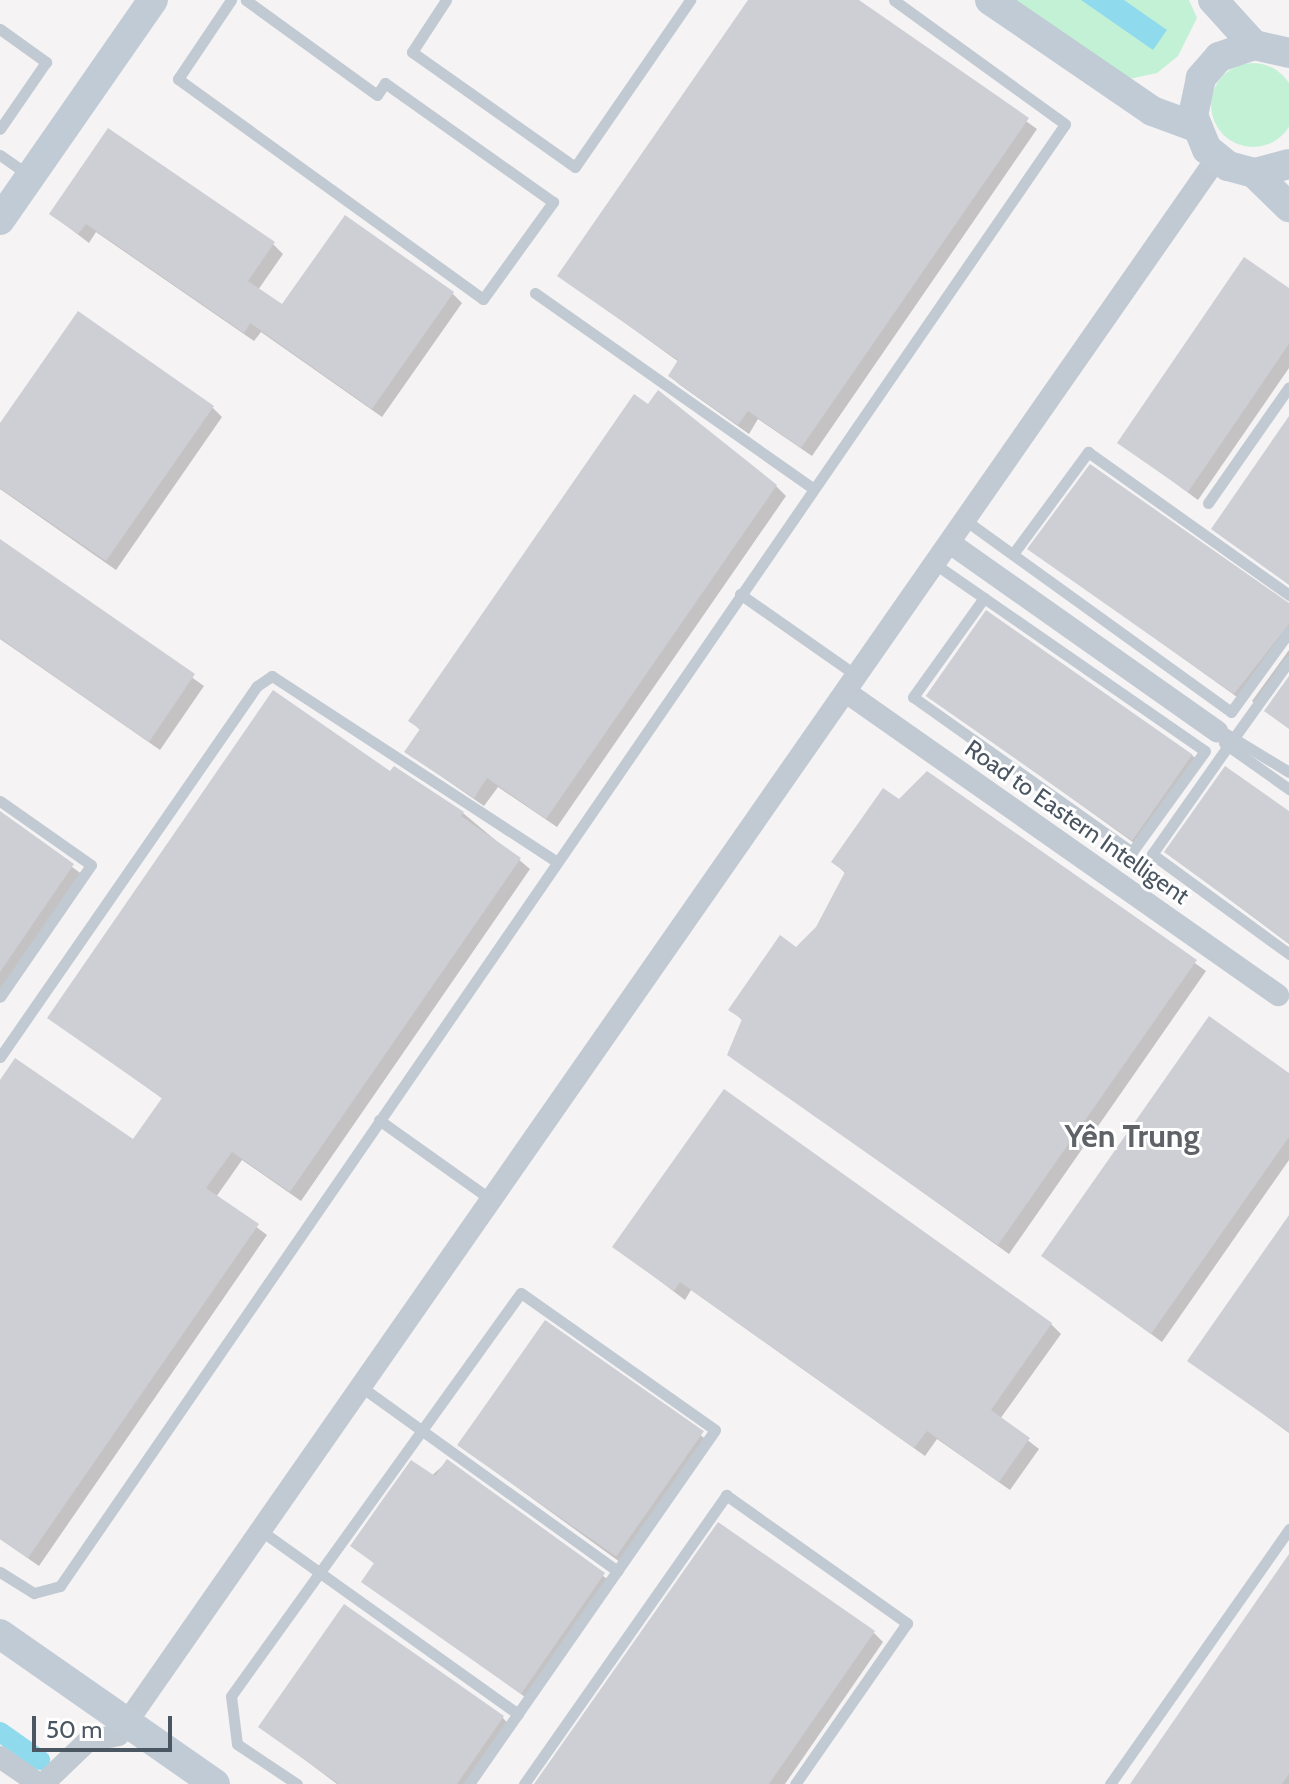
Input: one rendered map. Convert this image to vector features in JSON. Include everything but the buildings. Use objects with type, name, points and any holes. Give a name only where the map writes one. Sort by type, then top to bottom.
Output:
[{"type":"street","points":[[11,195],[153,0]]},
{"type":"street","points":[[990,0],[1152,111],[1196,127]]},
{"type":"street","points":[[1213,0],[1254,45]]},
{"type":"street","points":[[1289,53],[1254,45],[1227,52],[1206,71],[1195,96],[1196,127],[1217,158],[1254,173],[1289,207]]},
{"type":"street","points":[[0,1757],[41,1784],[88,1741],[122,1728],[1217,158]]},
{"type":"street","points":[[1254,173],[1289,164]]},
{"type":"street","points":[[950,543],[1227,737]]},
{"type":"street","name":"Road to Eastern Intelligent","points":[[852,684],[1278,995]]},
{"type":"street","points":[[0,1634],[122,1728],[188,1784]]},
{"type":"street","points":[[0,1653],[215,1784]]},
{"type":"lane","points":[[231,0],[178,79],[483,299],[553,202],[385,83],[377,95],[246,0]]},
{"type":"lane","points":[[446,0],[412,52],[575,167],[690,0]]},
{"type":"lane","points":[[0,1572],[34,1593],[60,1586],[554,860],[1065,124],[894,0]]},
{"type":"lane","points":[[0,29],[46,62],[0,129]]},
{"type":"lane","points":[[0,155],[11,195]]},
{"type":"lane","points":[[535,293],[811,487]]},
{"type":"lane","points":[[1208,503],[1289,387]]},
{"type":"lane","points":[[1013,554],[1088,452],[1289,595]]},
{"type":"lane","points":[[965,520],[1231,712],[1289,632]]},
{"type":"lane","points":[[935,564],[1205,751],[1132,852],[913,697],[984,598]]},
{"type":"lane","points":[[740,594],[852,684]]},
{"type":"lane","points":[[1289,661],[1227,737],[1152,854],[1289,954]]},
{"type":"lane","points":[[0,1057],[257,686],[272,676],[554,860]]},
{"type":"lane","points":[[1227,737],[1289,772]]},
{"type":"lane","points":[[1227,737],[1289,789]]},
{"type":"lane","points":[[0,801],[91,865],[0,997]]},
{"type":"lane","points":[[379,1120],[490,1199]]},
{"type":"lane","points":[[297,1784],[237,1744],[231,1696],[521,1293],[715,1430],[469,1784]]},
{"type":"lane","points":[[360,1386],[617,1571]]},
{"type":"lane","points":[[524,1784],[726,1495],[907,1623],[795,1784]]},
{"type":"lane","points":[[1110,1784],[1289,1529]]},
{"type":"lane","points":[[260,1530],[518,1714]]},
{"type":"green space","points":[[1014,0],[1189,0],[1197,18],[1178,56],[1157,73],[1129,79]]},
{"type":"green space","points":[[1253,63],[1269,66],[1283,75],[1292,89],[1295,105],[1292,121],[1283,135],[1269,144],[1253,147],[1237,144],[1223,135],[1214,121],[1211,105],[1214,89],[1223,75],[1237,66]]},
{"type":"water","points":[[1081,0],[1124,0],[1167,30],[1153,50]]},
{"type":"waterway","points":[[0,1732],[40,1760]]},
{"type":"district","name":"Yên Trung","points":[[1132,1136]]}]
